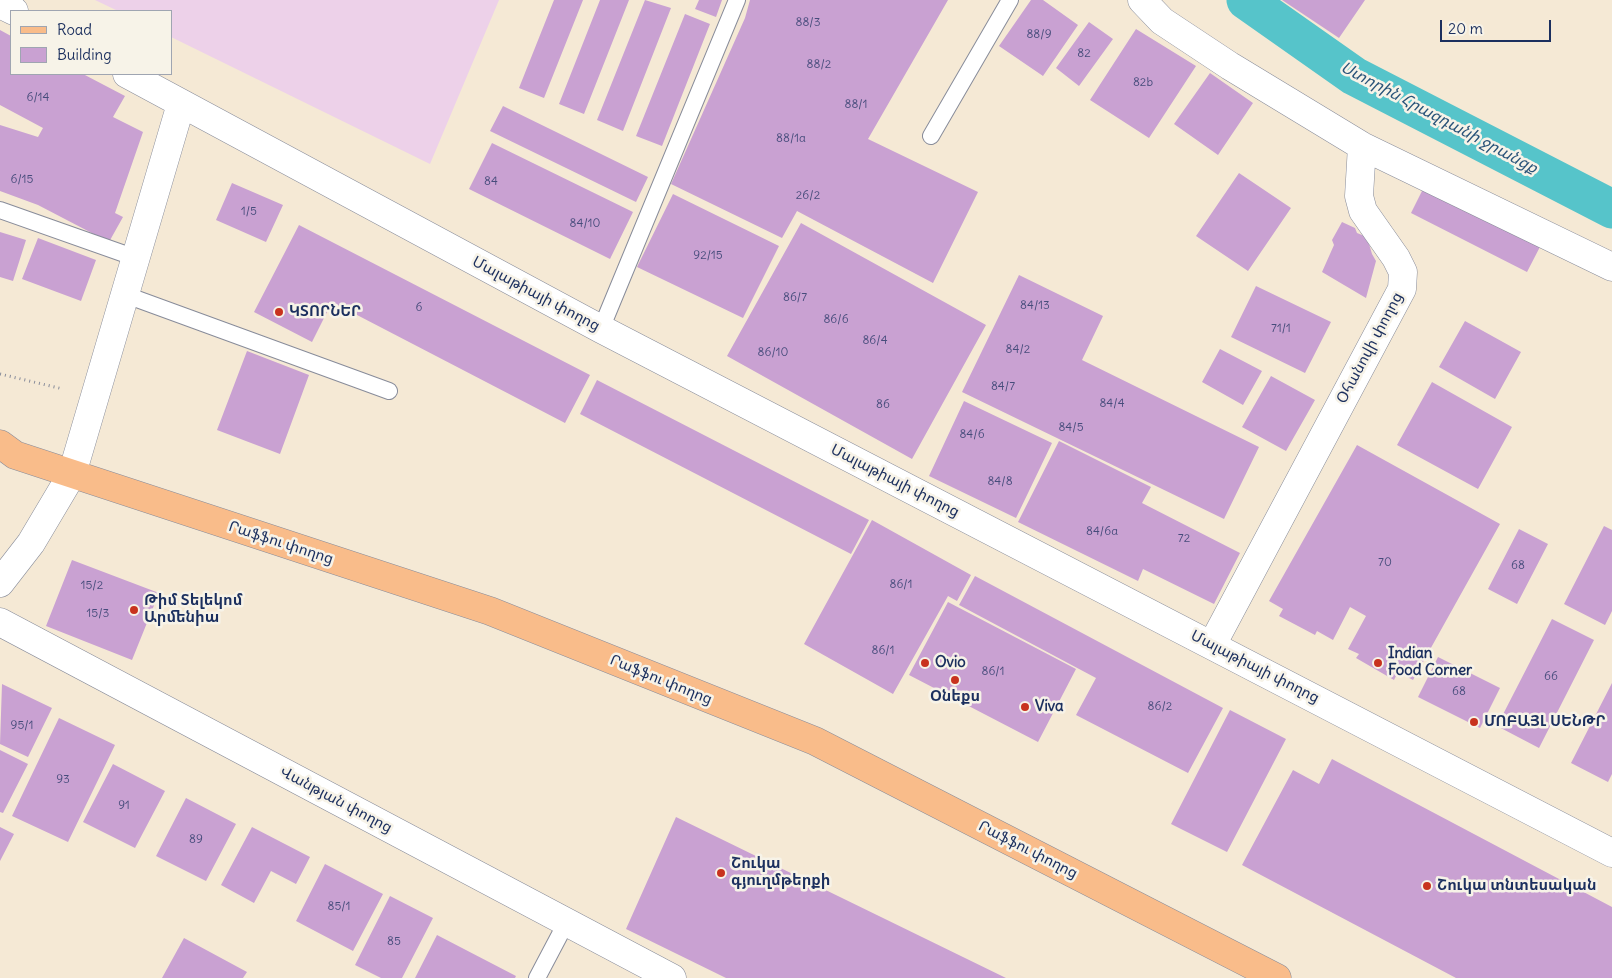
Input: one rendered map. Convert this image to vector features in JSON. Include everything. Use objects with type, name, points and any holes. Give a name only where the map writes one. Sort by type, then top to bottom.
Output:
[{"type":"main road","name":"Րաֆֆու փողոց","points":[[5,454],[72,474],[490,612],[815,741],[1277,978]]},
{"type":"street","points":[[1142,0],[1162,20],[1230,66],[1362,146],[1612,267]]},
{"type":"street","points":[[0,4],[12,10]]},
{"type":"street","name":"Մալաթիայի փողոց","points":[[129,75],[601,329],[1612,853]]},
{"type":"street","points":[[0,583],[31,543],[72,474],[97,396],[181,104]]},
{"type":"street","name":"Օհանովի փողոց","points":[[1212,645],[1402,289],[1402,272],[1396,258],[1363,211],[1360,196],[1362,146]]},
{"type":"street","name":"Վանթյան փողոց","points":[[0,622],[672,978]]},
{"type":"lane","points":[[601,329],[737,0]]},
{"type":"lane","points":[[931,136],[1010,0]]},
{"type":"lane","points":[[0,210],[136,258]]},
{"type":"lane","points":[[126,295],[389,391]]},
{"type":"lane","points":[[537,978],[566,923]]},
{"type":"path","points":[[0,374],[97,396]]},
{"type":"shaded area","points":[[95,0],[499,0],[430,164],[172,37],[172,10],[116,10]]},
{"type":"building","points":[[554,0],[583,0],[544,98],[519,88]]},
{"type":"building","points":[[600,0],[629,0],[584,114],[559,104]]},
{"type":"building","points":[[645,0],[671,8],[623,131],[597,120]]},
{"type":"building","points":[[699,0],[722,0],[716,17],[695,9]]},
{"type":"building","points":[[750,0],[948,0],[868,139],[978,192],[933,283],[797,211],[782,238],[671,184],[745,18]]},
{"type":"building","points":[[1031,0],[1043,0],[1078,25],[1043,76],[999,46]]},
{"type":"building","points":[[1282,0],[1365,0],[1339,38]]},
{"type":"building","points":[[685,14],[710,24],[662,146],[636,136]]},
{"type":"building","points":[[1089,22],[1113,39],[1079,86],[1056,68]]},
{"type":"building","points":[[1136,29],[1196,66],[1149,138],[1090,100]]},
{"type":"building","points":[[0,30],[10,35],[10,75],[85,75],[125,96],[113,117],[143,132],[115,213],[123,217],[109,242],[38,205],[0,191],[0,125],[38,137],[43,128],[0,105]]},
{"type":"building","points":[[1210,73],[1253,103],[1218,155],[1174,124]]},
{"type":"building","points":[[503,106],[648,177],[636,202],[490,131]]},
{"type":"building","points":[[492,143],[633,212],[610,259],[469,189]]},
{"type":"building","points":[[1239,173],[1291,208],[1248,271],[1196,236]]},
{"type":"building","points":[[232,183],[283,205],[266,242],[216,220]]},
{"type":"building","points":[[1426,183],[1543,241],[1527,272],[1411,213]]},
{"type":"building","points":[[673,194],[779,246],[743,318],[637,267]]},
{"type":"building","points":[[1342,222],[1355,228],[1357,233],[1367,237],[1376,261],[1366,298],[1322,272],[1334,245],[1332,240]]},
{"type":"building","points":[[801,223],[986,325],[912,459],[727,356]]},
{"type":"building","points":[[299,225],[590,375],[565,423],[332,302],[312,342],[254,312]]},
{"type":"building","points":[[0,232],[26,240],[13,281],[0,277]]},
{"type":"building","points":[[38,238],[96,260],[81,301],[22,279]]},
{"type":"building","points":[[1019,275],[1103,316],[1082,360],[1259,447],[1224,519],[962,392]]},
{"type":"building","points":[[1256,286],[1331,322],[1305,373],[1231,337]]},
{"type":"building","points":[[1465,321],[1521,352],[1495,399],[1439,367]]},
{"type":"building","points":[[1220,349],[1262,371],[1243,405],[1202,382]]},
{"type":"building","points":[[247,351],[309,375],[280,454],[217,430]]},
{"type":"building","points":[[1271,376],[1315,400],[1286,451],[1242,427]]},
{"type":"building","points":[[597,380],[869,520],[851,554],[580,414]]},
{"type":"building","points":[[1432,382],[1512,427],[1478,489],[1397,445]]},
{"type":"building","points":[[964,401],[1052,443],[1016,518],[929,476]]},
{"type":"building","points":[[1059,441],[1151,487],[1142,503],[1240,553],[1214,604],[1143,569],[1138,581],[1018,522]]},
{"type":"building","points":[[1357,445],[1500,524],[1413,680],[1398,672],[1394,680],[1356,658],[1359,654],[1348,649],[1366,616],[1350,607],[1333,640],[1317,631],[1315,635],[1279,616],[1283,609],[1269,601]]},
{"type":"building","points":[[872,520],[971,575],[957,601],[948,596],[893,694],[804,644]]},
{"type":"building","points":[[1604,526],[1612,530],[1612,611],[1605,625],[1564,604]]},
{"type":"building","points":[[1519,529],[1548,544],[1517,604],[1488,589]]},
{"type":"building","points":[[72,560],[159,593],[132,660],[46,626]]},
{"type":"building","points":[[975,576],[1223,708],[1188,773],[1076,715],[1096,678],[959,605]]},
{"type":"building","points":[[948,602],[1076,669],[1038,742],[909,675]]},
{"type":"building","points":[[1552,619],[1594,640],[1539,748],[1497,726]]},
{"type":"building","points":[[1438,657],[1500,688],[1480,728],[1418,697]]},
{"type":"building","points":[[1612,683],[1612,774],[1608,782],[1571,763]]},
{"type":"building","points":[[2,684],[52,708],[28,757],[0,744]]},
{"type":"building","points":[[1230,710],[1286,739],[1227,852],[1171,824]]},
{"type":"building","points":[[59,718],[115,745],[68,842],[12,816]]},
{"type":"building","points":[[0,750],[28,764],[3,813],[0,812]]},
{"type":"building","name":"Շուկա տնտեսական","points":[[1332,759],[1612,907],[1612,978],[1456,978],[1242,865],[1293,770],[1319,784]]},
{"type":"building","points":[[113,764],[165,791],[135,848],[83,822]]},
{"type":"building","points":[[186,798],[236,824],[206,881],[156,856]]},
{"type":"building","name":"Շուկա գյուղմթերքի","points":[[676,817],[1006,978],[726,978],[626,929]]},
{"type":"building","points":[[0,827],[14,834],[0,861]]},
{"type":"building","points":[[252,827],[310,857],[296,884],[271,871],[254,903],[221,885]]},
{"type":"building","points":[[325,864],[383,894],[353,951],[296,921]]},
{"type":"building","points":[[390,896],[433,918],[402,978],[381,978],[355,965]]},
{"type":"building","points":[[437,935],[516,976],[515,978],[415,978]]},
{"type":"building","points":[[184,938],[247,972],[243,978],[162,978]]},
{"type":"waterway","name":"Ստորին Հրազդանի ջրանցք","points":[[1246,0],[1354,76],[1612,209]]},
{"type":"place","name":"ԿՏՈՐՆԵՐ","points":[[279,312]]},
{"type":"place","name":"Թիմ Տելեկոմ Արմենիա","points":[[134,610]]},
{"type":"place","name":"Ovio","points":[[925,663]]},
{"type":"place","name":"Indian Food Corner","points":[[1378,663]]},
{"type":"place","name":"Օնեքս","points":[[955,680]]},
{"type":"place","name":"Viva","points":[[1025,707]]},
{"type":"place","name":"ՄՈԲԱՅԼ ՍԵՆԹՐ","points":[[1474,722]]},
{"type":"place","name":"Շուկա գյուղմթերքի","points":[[721,873]]},
{"type":"place","name":"Շուկա տնտեսական","points":[[1427,886]]}]
